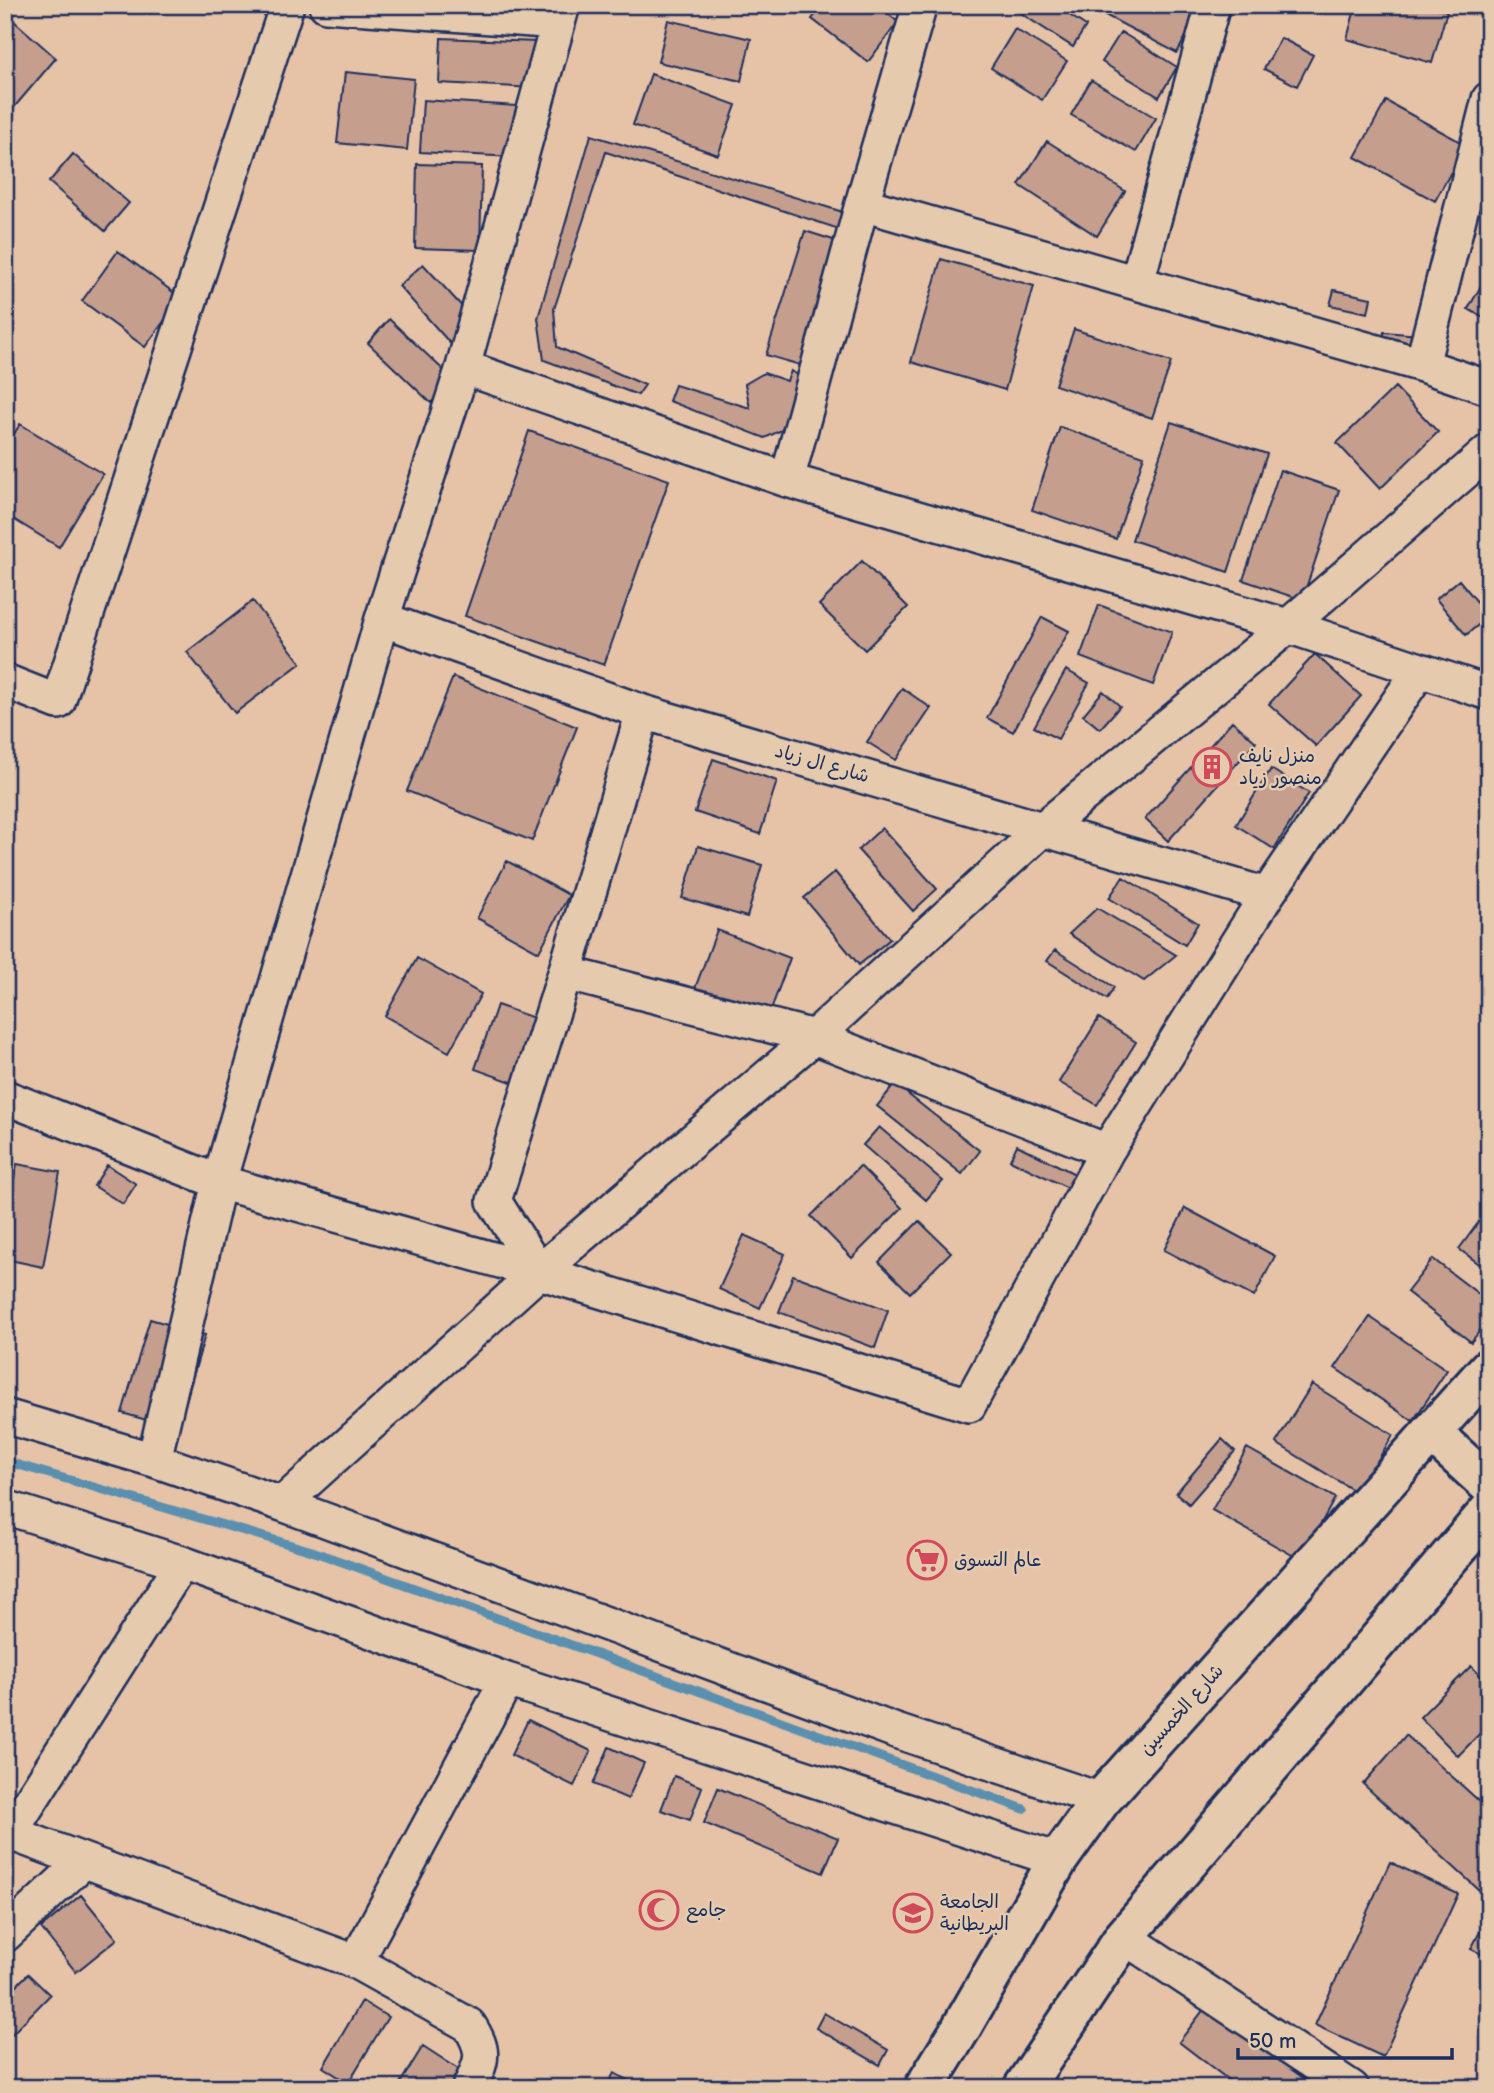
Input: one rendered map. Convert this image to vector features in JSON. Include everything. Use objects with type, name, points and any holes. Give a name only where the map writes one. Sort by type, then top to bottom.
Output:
[{"type":"main road","name":"شارع الخمسين","points":[[924,2088],[1058,1860],[1101,1800],[1489,1368]]},
{"type":"main road","points":[[1432,1433],[1489,1485]]},
{"type":"main road","points":[[1023,2088],[1124,1937],[1489,1511]]},
{"type":"street","points":[[5,681],[58,702],[287,5]]},
{"type":"street","points":[[153,1460],[219,1182],[382,619],[463,368],[560,14],[326,5]]},
{"type":"street","points":[[787,480],[862,204],[920,5]]},
{"type":"street","points":[[1137,282],[1213,5]]},
{"type":"street","points":[[1422,365],[1489,99]]},
{"type":"street","points":[[862,204],[1422,365],[1489,388]]},
{"type":"street","points":[[463,368],[787,480],[1287,626],[1489,693]]},
{"type":"street","points":[[282,1504],[539,1272],[814,1037],[1044,828],[1287,626],[1489,451]]},
{"type":"street","name":"شارع ال زياد","points":[[382,619],[643,712],[1267,895]]},
{"type":"street","points":[[5,1097],[219,1182],[539,1272],[969,1405],[1107,1151],[1267,895],[1420,670]]},
{"type":"street","points":[[539,1272],[494,1201],[643,712]]},
{"type":"street","points":[[565,973],[814,1037],[1107,1151]]},
{"type":"street","points":[[5,1416],[153,1460],[282,1504],[896,1731],[1101,1800]]},
{"type":"street","points":[[5,1507],[182,1563],[507,1680],[1058,1860]]},
{"type":"street","points":[[182,1563],[8,1836],[356,1962],[469,2025],[480,2042],[481,2065],[470,2088]]},
{"type":"street","points":[[356,1962],[507,1680]]},
{"type":"street","points":[[5,1935],[83,1861]]},
{"type":"street","points":[[1124,1937],[1352,2088]]},
{"type":"building","points":[[823,5],[877,5],[898,22],[868,62],[812,19]]},
{"type":"building","points":[[1008,5],[1054,5],[1086,26],[1073,47]]},
{"type":"building","points":[[1086,5],[1203,5],[1177,53]]},
{"type":"building","points":[[1356,5],[1427,5],[1447,11],[1432,63],[1347,39]]},
{"type":"building","points":[[5,15],[56,58],[5,118]]},
{"type":"building","points":[[668,20],[751,39],[741,81],[658,62]]},
{"type":"building","points":[[1015,29],[1067,61],[1042,100],[991,68]]},
{"type":"building","points":[[1121,32],[1177,67],[1159,97],[1102,62]]},
{"type":"building","points":[[441,38],[537,42],[535,88],[439,83]]},
{"type":"building","points":[[1281,38],[1313,55],[1297,86],[1264,69]]},
{"type":"building","points":[[345,72],[414,79],[407,150],[337,143]]},
{"type":"building","points":[[651,74],[736,105],[718,155],[633,125]]},
{"type":"building","points":[[1091,80],[1156,118],[1136,152],[1071,115]]},
{"type":"building","points":[[423,100],[533,107],[530,158],[420,152]]},
{"type":"building","points":[[1386,101],[1466,145],[1435,201],[1355,157]]},
{"type":"building","points":[[591,135],[856,216],[851,233],[606,152],[554,309],[557,347],[645,385],[638,395],[544,360],[538,318]]},
{"type":"building","points":[[1047,141],[1125,191],[1097,236],[1019,185]]},
{"type":"building","points":[[73,154],[129,203],[105,231],[49,182]]},
{"type":"building","points":[[417,164],[482,166],[480,250],[415,248]]},
{"type":"building","points":[[805,231],[852,246],[814,369],[766,355]]},
{"type":"building","points":[[118,251],[181,298],[145,347],[82,301]]},
{"type":"building","points":[[941,259],[1034,286],[1005,390],[911,362]]},
{"type":"building","points":[[423,264],[490,337],[465,360],[399,286]]},
{"type":"building","points":[[1489,272],[1489,321],[1468,309]]},
{"type":"building","points":[[1334,290],[1371,298],[1368,313],[1330,305]]},
{"type":"building","points":[[389,319],[453,379],[431,403],[368,343]]},
{"type":"building","points":[[1074,329],[1171,362],[1152,418],[1055,385]]},
{"type":"building","points":[[1384,332],[1419,335],[1418,345],[1383,342]]},
{"type":"building","points":[[791,371],[814,384],[809,417],[765,438],[669,401],[675,385],[750,408],[745,384],[764,373],[787,381]]},
{"type":"building","points":[[1395,387],[1438,432],[1380,489],[1337,443]]},
{"type":"building","points":[[1171,422],[1267,454],[1228,572],[1132,540]]},
{"type":"building","points":[[20,424],[103,474],[59,547],[5,514],[5,449]]},
{"type":"building","points":[[1060,427],[1144,456],[1116,539],[1032,510]]},
{"type":"building","points":[[529,431],[669,480],[604,665],[465,616]]},
{"type":"building","points":[[1280,470],[1339,490],[1302,600],[1243,580]]},
{"type":"building","points":[[862,561],[908,607],[865,650],[819,605]]},
{"type":"building","points":[[1459,580],[1489,616],[1466,635],[1436,599]]},
{"type":"building","points":[[253,601],[301,663],[235,713],[187,652]]},
{"type":"building","points":[[1099,605],[1172,632],[1153,685],[1080,657]]},
{"type":"building","points":[[1042,617],[1069,631],[1013,732],[987,718]]},
{"type":"building","points":[[1315,654],[1361,696],[1316,746],[1269,704]]},
{"type":"building","points":[[1066,670],[1089,683],[1058,739],[1034,727]]},
{"type":"building","points":[[453,677],[577,727],[532,841],[407,791]]},
{"type":"building","points":[[902,688],[931,708],[896,760],[867,742]]},
{"type":"building","points":[[1103,691],[1120,706],[1100,729],[1083,715]]},
{"type":"building","name":"منزل نايف منصور زياد","points":[[1232,721],[1256,742],[1168,841],[1145,819]]},
{"type":"building","points":[[713,759],[777,781],[760,834],[695,812]]},
{"type":"building","points":[[1271,769],[1309,793],[1274,849],[1236,825]]},
{"type":"building","points":[[882,828],[937,889],[913,911],[858,850]]},
{"type":"building","points":[[698,846],[762,865],[747,917],[682,898]]},
{"type":"building","points":[[507,861],[569,895],[539,952],[477,918]]},
{"type":"building","points":[[835,872],[890,939],[859,965],[804,898]]},
{"type":"building","points":[[1123,877],[1198,923],[1185,945],[1109,898]]},
{"type":"building","points":[[1097,908],[1176,955],[1144,981],[1069,934]]},
{"type":"building","points":[[717,930],[790,958],[762,1034],[688,1007]]},
{"type":"building","points":[[1055,950],[1114,987],[1107,999],[1047,961]]},
{"type":"building","points":[[417,958],[481,994],[449,1052],[385,1016]]},
{"type":"building","points":[[497,1005],[540,1020],[517,1084],[475,1069]]},
{"type":"building","points":[[1099,1018],[1136,1042],[1097,1105],[1059,1082]]},
{"type":"building","points":[[895,1084],[980,1151],[962,1174],[877,1106]]},
{"type":"building","points":[[879,1127],[943,1181],[926,1200],[863,1145]]},
{"type":"building","points":[[1017,1145],[1077,1175],[1070,1189],[1010,1160]]},
{"type":"building","points":[[17,1164],[60,1172],[43,1267],[5,1259],[5,1224]]},
{"type":"building","points":[[107,1165],[136,1184],[123,1204],[94,1186]]},
{"type":"building","points":[[860,1166],[902,1208],[852,1258],[811,1216]]},
{"type":"building","points":[[1185,1208],[1275,1256],[1254,1297],[1164,1250]]},
{"type":"building","points":[[1486,1212],[1489,1214],[1489,1271],[1459,1249]]},
{"type":"building","points":[[919,1221],[951,1252],[910,1293],[879,1262]]},
{"type":"building","points":[[744,1235],[785,1254],[760,1308],[719,1289]]},
{"type":"building","points":[[1433,1259],[1489,1302],[1489,1319],[1471,1342],[1407,1292]]},
{"type":"building","points":[[793,1275],[888,1310],[875,1348],[779,1312]]},
{"type":"building","points":[[1370,1317],[1447,1370],[1413,1421],[1335,1368]]},
{"type":"building","points":[[150,1319],[205,1335],[178,1429],[122,1413]]},
{"type":"building","points":[[1312,1384],[1393,1435],[1358,1493],[1276,1443]]},
{"type":"building","points":[[1222,1439],[1235,1451],[1189,1504],[1176,1493]]},
{"type":"building","points":[[1247,1448],[1335,1498],[1301,1560],[1212,1510]]},
{"type":"building","points":[[1471,1666],[1489,1684],[1489,1724],[1458,1756],[1420,1717]]},
{"type":"building","points":[[528,1720],[591,1751],[574,1786],[511,1755]]},
{"type":"building","points":[[1406,1735],[1489,1810],[1489,1879],[1479,1890],[1363,1784]]},
{"type":"building","points":[[609,1747],[644,1763],[628,1799],[593,1784]]},
{"type":"building","points":[[674,1776],[702,1787],[690,1820],[661,1810]]},
{"type":"building","points":[[718,1788],[838,1838],[823,1873],[704,1823]]},
{"type":"building","points":[[1390,1862],[1458,1894],[1383,2057],[1315,2025]]},
{"type":"building","points":[[81,1895],[117,1939],[76,1972],[41,1928]]},
{"type":"building","points":[[1489,1914],[1489,1958],[1471,1949]]},
{"type":"building","points":[[28,1974],[50,1995],[5,2041],[5,1997]]},
{"type":"building","points":[[362,2001],[388,2017],[348,2083],[323,2067]]},
{"type":"building","points":[[1208,2004],[1316,2088],[1239,2088],[1179,2042]]},
{"type":"building","points":[[824,2013],[888,2050],[880,2065],[816,2028]]},
{"type":"building","points":[[423,2046],[469,2076],[461,2088],[397,2088]]},
{"type":"building","points":[[614,2073],[642,2088],[606,2088]]},
{"type":"waterway","points":[[5,1461],[312,1551],[1024,1809]]},
{"type":"place","name":"منزل نايف منصور زياد","points":[[1212,767]]},
{"type":"place","name":"عالم التسوق","points":[[927,1560]]},
{"type":"place","name":"جامع","points":[[659,1910]]},
{"type":"place","name":"الجامعة البريطانية","points":[[913,1913]]}]
